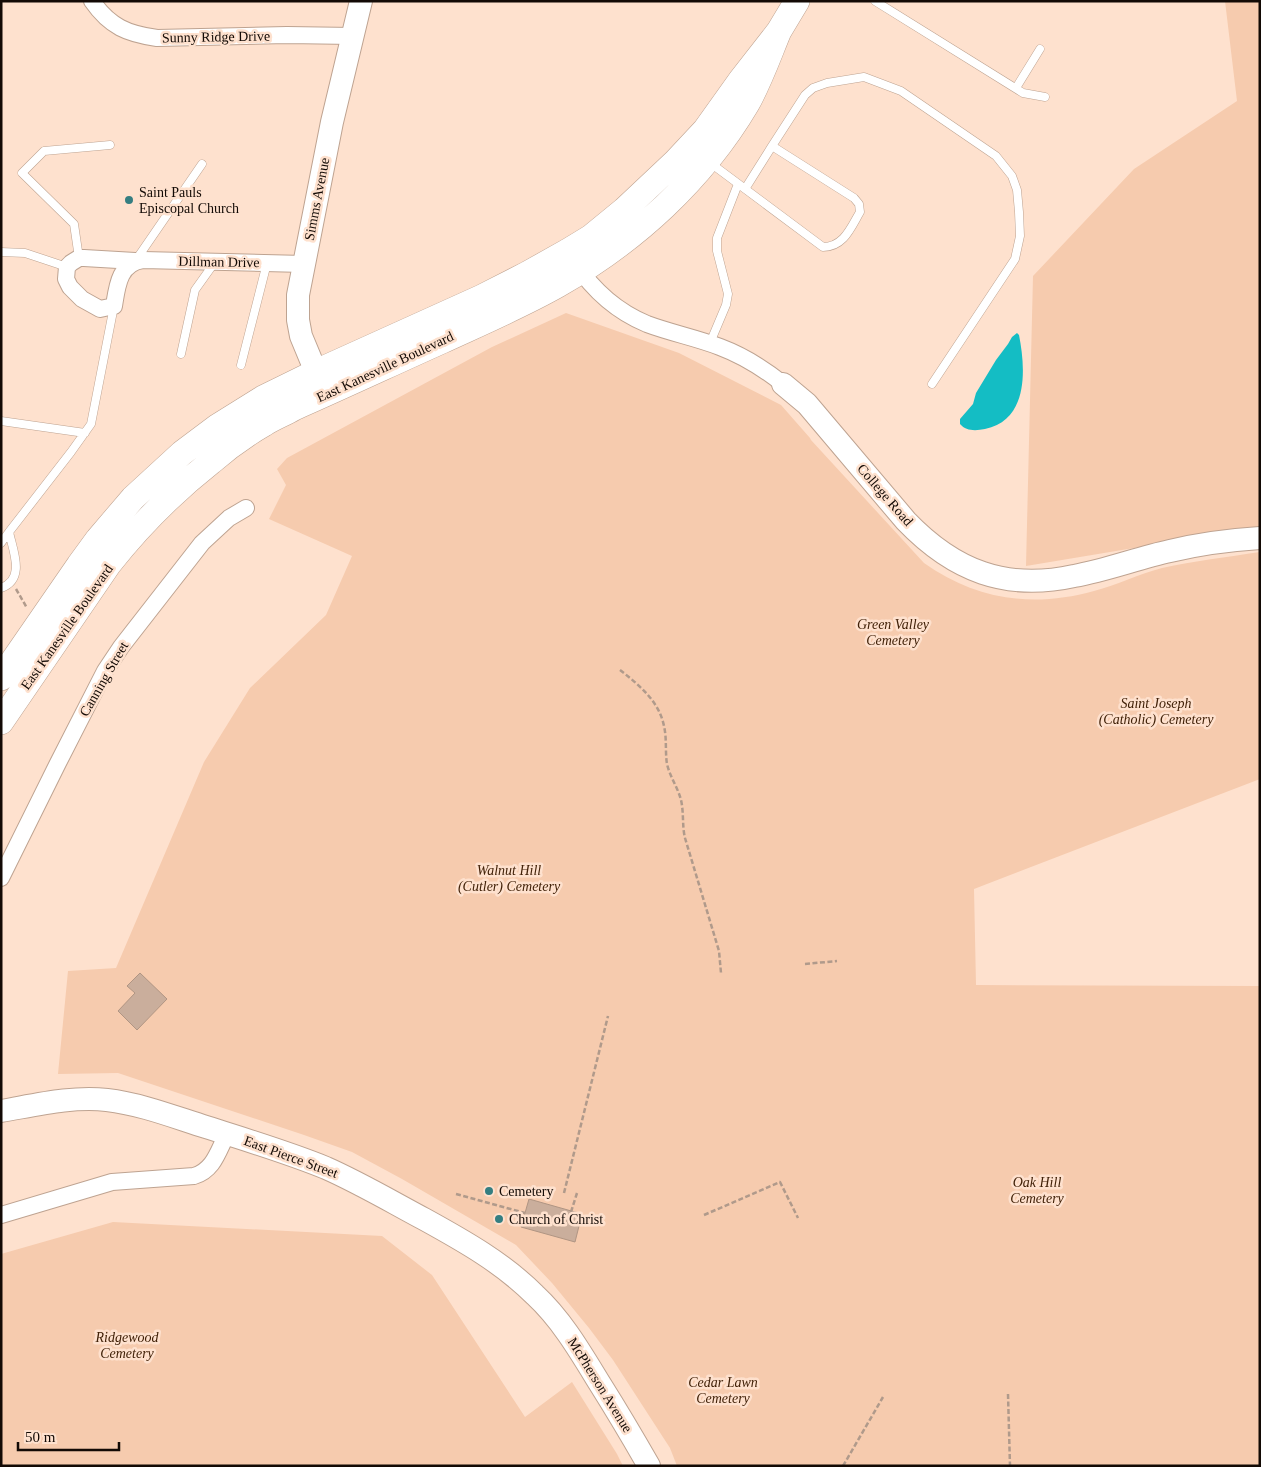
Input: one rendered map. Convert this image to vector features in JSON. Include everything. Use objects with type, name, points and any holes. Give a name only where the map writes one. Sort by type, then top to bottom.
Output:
[{"type":"main road","name":"East Kanesville Boulevard","points":[[1,722],[109,564],[154,512],[189,479],[262,425],[294,408],[518,306],[558,285],[591,237],[624,210],[676,161],[705,130],[779,31],[797,1]]},
{"type":"main road","name":"East Kanesville Boulevard","points":[[1,678],[78,565],[133,498],[182,453],[218,426],[263,398],[316,372],[482,297],[627,239],[677,194],[707,161],[748,102],[779,31]]},
{"type":"street","name":"Sunny Ridge Drive","points":[[92,1],[100,12],[120,28],[139,36],[157,38],[353,36]]},
{"type":"street","name":"Simms Avenue","points":[[325,395],[301,336],[298,320],[298,296],[332,122],[361,1]]},
{"type":"street","name":"Dillman Drive","points":[[73,263],[135,261],[304,264]]},
{"type":"street","points":[[73,263],[66,279],[70,287],[82,300],[100,309],[114,306],[120,277],[135,261]]},
{"type":"street","name":"College Road","points":[[574,261],[612,304],[628,315],[648,324],[709,344],[761,366],[807,404],[922,538],[954,561],[975,571],[1019,580],[1073,577],[1170,550],[1201,544],[1260,538]]},
{"type":"street","name":"Canning Street","points":[[1,878],[105,671],[121,647],[202,543],[229,518],[246,508]]},
{"type":"street","name":"East Pierce Street","points":[[1,1111],[76,1100],[106,1100],[144,1107],[324,1168],[357,1183],[488,1257],[511,1273],[547,1308]]},
{"type":"street","points":[[1,1215],[112,1182],[194,1176],[203,1173],[210,1167],[227,1134]]},
{"type":"street","name":"McPherson Avenue","points":[[547,1308],[563,1326],[591,1368],[649,1466]]},
{"type":"lane","points":[[875,1],[1023,93],[1045,97]]},
{"type":"lane","points":[[1016,88],[1040,49]]},
{"type":"lane","points":[[709,344],[726,305],[728,294],[716,251],[717,238],[742,187],[772,146],[805,95],[813,88],[827,83],[864,77],[901,91],[996,156],[1012,176],[1016,190],[1020,236],[1015,259],[932,384]]},
{"type":"lane","points":[[1,252],[25,253],[73,263],[74,224],[22,173],[44,152],[110,145]]},
{"type":"lane","points":[[707,161],[824,248],[837,245],[844,240],[860,212],[859,204],[854,198],[772,146]]},
{"type":"lane","points":[[135,261],[202,164]]},
{"type":"lane","points":[[181,354],[196,290],[215,262]]},
{"type":"lane","points":[[241,365],[267,263]]},
{"type":"lane","points":[[1,542],[91,424],[114,306]]},
{"type":"lane","points":[[1,421],[85,433]]},
{"type":"lane","points":[[1,588],[8,586],[16,574],[9,532]]},
{"type":"path","points":[[12,582],[30,613]]},
{"type":"path","points":[[620,670],[637,684],[660,713],[664,726],[668,767],[681,802],[682,828],[719,951],[721,973]]},
{"type":"path","points":[[805,964],[836,961]]},
{"type":"path","points":[[564,1193],[608,1016]]},
{"type":"path","points":[[704,1215],[780,1182],[798,1218]]},
{"type":"path","points":[[571,1212],[577,1193]]},
{"type":"path","points":[[456,1194],[525,1213]]},
{"type":"path","points":[[1008,1394],[1010,1466]]},
{"type":"path","points":[[843,1466],[882,1396]]},
{"type":"green space","points":[[1225,1],[1260,1],[1260,527],[1026,566],[1033,276],[1134,169],[1237,101]]},
{"type":"green space","points":[[566,313],[679,353],[781,405],[924,563],[944,576],[985,593],[1027,599],[1071,596],[1103,589],[1162,568],[1260,552],[1260,779],[974,889],[976,985],[1260,986],[1260,1466],[677,1466],[670,1448],[613,1360],[552,1283],[516,1245],[352,1152],[118,1073],[58,1074],[68,971],[116,968],[204,762],[250,688],[326,615],[352,556],[269,519],[286,485],[277,469],[287,458],[492,347]]},
{"type":"green space","name":"Ridgewood Cemetery","points":[[113,1222],[382,1236],[432,1275],[525,1417],[572,1382],[623,1466],[1,1466],[1,1254]]},
{"type":"water","points":[[1017,333],[1019,335],[1023,363],[1023,378],[1021,392],[1016,405],[999,424],[981,430],[965,428],[960,424],[960,419],[973,404],[976,393],[996,360]]},
{"type":"building","points":[[140,973],[167,999],[137,1030],[118,1011],[135,993],[127,986]]},
{"type":"building","points":[[529,1199],[582,1214],[575,1242],[521,1227]]},
{"type":"place","name":"Saint Pauls Episcopal Church","points":[[129,200]]},
{"type":"place","name":"Cemetery","points":[[489,1191]]},
{"type":"place","name":"Church of Christ","points":[[499,1219]]},
{"type":"park label","name":"Green Valley Cemetery","points":[[893,632]]},
{"type":"park label","name":"Saint Joseph (Catholic) Cemetery","points":[[1156,712]]},
{"type":"park label","name":"Walnut Hill (Cutler) Cemetery","points":[[509,878]]},
{"type":"park label","name":"Oak Hill Cemetery","points":[[1037,1190]]},
{"type":"park label","name":"Cedar Lawn Cemetery","points":[[723,1390]]}]
